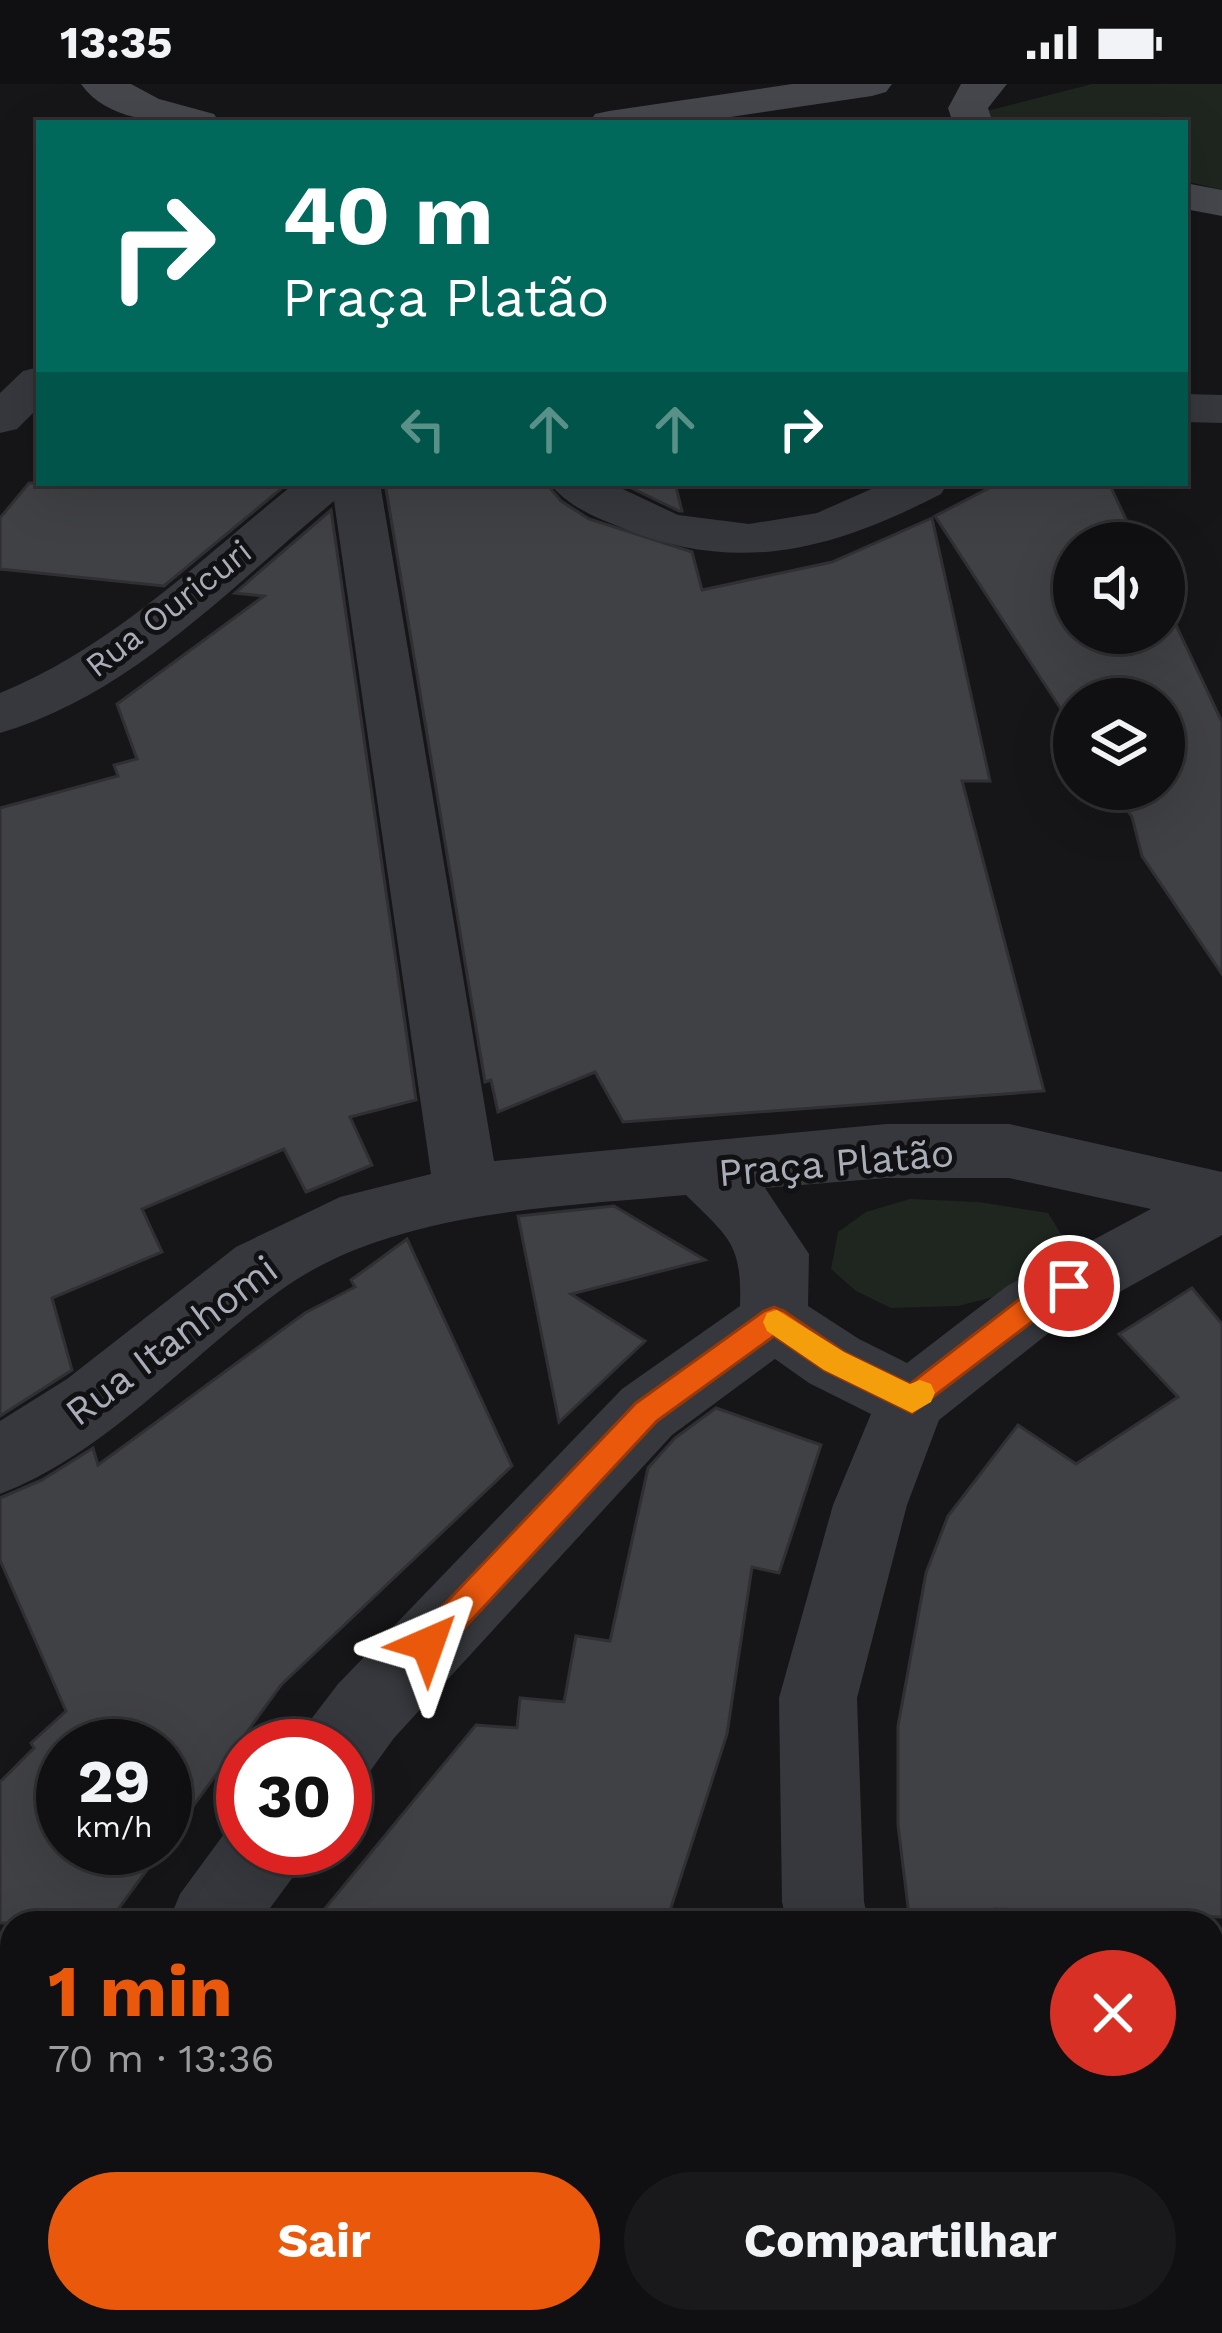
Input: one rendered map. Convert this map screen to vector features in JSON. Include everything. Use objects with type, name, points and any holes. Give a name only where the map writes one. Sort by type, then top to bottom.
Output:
[{"type":"main road","points":[[101,84],[146,115],[180,120]]},
{"type":"main road","points":[[625,120],[796,88],[872,84]]},
{"type":"main road","points":[[972,120],[968,108],[977,90],[987,84]]},
{"type":"main road","points":[[1188,197],[1222,203]]},
{"type":"street","points":[[0,419],[36,384]]},
{"type":"street","points":[[1188,407],[1222,409]]},
{"type":"street","name":"Rua Ouricuri","points":[[0,714],[39,700],[100,666],[322,486]]},
{"type":"street","points":[[356,486],[467,1194]]},
{"type":"street","points":[[579,486],[622,514],[684,533],[740,541],[789,538],[844,523],[918,486]]},
{"type":"street","name":"Praça Platão","points":[[700,1166],[886,1151],[1009,1151],[1222,1202]]},
{"type":"street","name":"Rua Itanhomi","points":[[0,1461],[92,1401],[260,1268],[363,1217],[516,1183],[700,1166]]},
{"type":"street","name":"Praça Platão","points":[[700,1166],[746,1212],[775,1254],[774,1320]]},
{"type":"street","points":[[825,1911],[818,1698],[870,1505],[912,1400],[1031,1307],[1222,1202]]},
{"type":"street","points":[[360,1719],[647,1412],[774,1320],[834,1361],[912,1400]]},
{"type":"street","points":[[218,1911],[244,1875]]},
{"type":"shaded area","points":[[1092,84],[1222,84],[1222,190],[1188,182],[1188,120],[952,120]]},
{"type":"shaded area","points":[[910,1199],[978,1202],[1048,1213],[1063,1237],[1068,1263],[1037,1286],[958,1306],[891,1308],[856,1291],[831,1269],[838,1232],[866,1212]]},
{"type":"building","points":[[29,483],[284,486],[164,586],[0,569],[0,518]]},
{"type":"building","points":[[386,486],[548,486],[561,501],[589,519],[692,552],[702,590],[832,562],[932,518],[990,781],[962,781],[1044,1091],[623,1122],[595,1072],[498,1112],[491,1080],[485,1082]]},
{"type":"building","points":[[627,486],[676,486],[679,511]]},
{"type":"building","points":[[993,486],[1110,486],[1127,522],[1053,522],[1053,654],[1185,654],[1185,644],[1222,722],[1222,974],[1142,856],[1127,810],[1185,810],[1185,678],[1053,678],[1053,697],[935,516]]},
{"type":"building","points":[[331,510],[416,1100],[350,1117],[372,1165],[306,1192],[284,1149],[142,1209],[162,1252],[52,1298],[72,1370],[0,1416],[0,808],[118,776],[114,765],[137,759],[117,704],[264,596],[235,593]]},
{"type":"building","points":[[614,1206],[705,1260],[571,1294],[645,1341],[559,1422],[518,1216]]},
{"type":"building","points":[[407,1239],[512,1466],[281,1685],[256,1719],[216,1719],[216,1775],[192,1808],[192,1719],[57,1719],[66,1711],[0,1560],[0,1498],[42,1480],[93,1448],[98,1465],[305,1313],[355,1287],[351,1280]]},
{"type":"building","points":[[1192,1288],[1222,1324],[1222,1911],[909,1911],[898,1825],[898,1726],[926,1573],[948,1516],[1018,1425],[1076,1464],[1178,1397],[1119,1334]]},
{"type":"building","points":[[716,1408],[821,1445],[779,1573],[752,1567],[727,1734],[670,1911],[323,1911],[353,1875],[372,1875],[372,1851],[476,1725],[517,1728],[520,1698],[564,1702],[576,1636],[610,1641],[648,1468],[675,1438]]},
{"type":"building","points":[[36,1738],[36,1875],[143,1875],[117,1911],[0,1911],[0,1782],[34,1748],[31,1743]]},
{"type":"slow traffic","points":[[777,1322],[834,1361],[912,1400],[920,1393]]},
{"type":"route","points":[[428,1644],[647,1412],[774,1320],[834,1361],[912,1400],[1031,1307],[1069,1286]]}]
